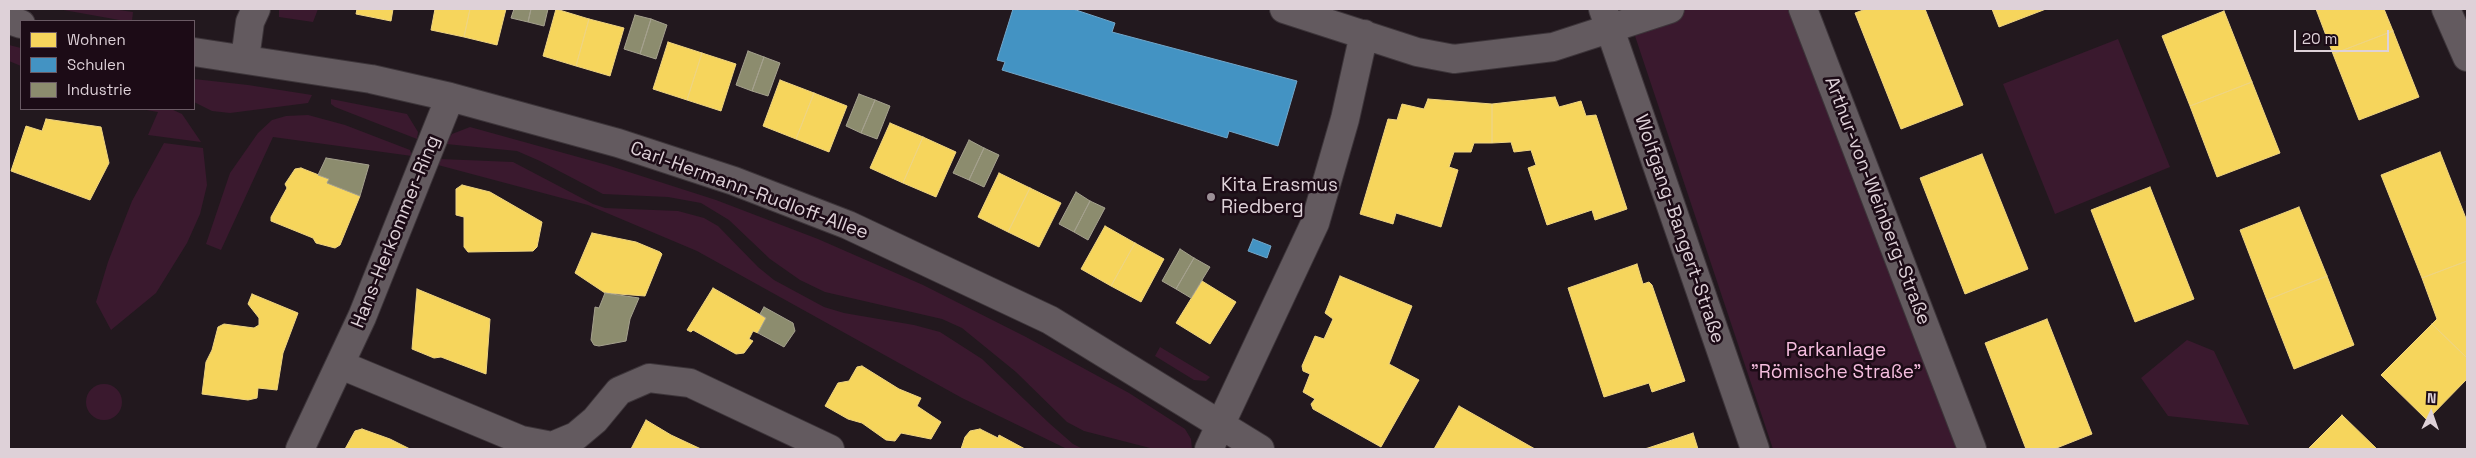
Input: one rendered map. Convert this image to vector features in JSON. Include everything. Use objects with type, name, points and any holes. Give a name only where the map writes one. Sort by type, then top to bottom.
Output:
[{"type":"street","points":[[245,59],[250,22],[256,9]]},
{"type":"street","points":[[1284,9],[1417,52],[1454,59],[1501,55],[1553,47],[1607,19],[1670,9]]},
{"type":"street","name":"Arthur-von-Weinberg-Straße","points":[[1803,9],[1972,449]]},
{"type":"street","points":[[2446,9],[2467,57]]},
{"type":"street","name":"Wolfgang-Bangert-Straße","points":[[1607,19],[1754,449]]},
{"type":"street","points":[[1209,449],[1315,223],[1345,119],[1364,34]]},
{"type":"street","name":"Carl-Hermann-Rudloff-Allee","points":[[195,52],[372,79],[450,97],[618,142],[734,181],[848,225],[1050,320],[1260,449]]},
{"type":"street","name":"Hans-Herkommer-Ring","points":[[300,449],[362,317],[450,97]]},
{"type":"street","points":[[340,365],[521,440],[552,446],[576,436],[596,420],[619,391],[649,378],[690,383],[830,449]]},
{"type":"green space","points":[[58,9],[112,9],[133,12],[132,20],[119,20]]},
{"type":"green space","points":[[279,9],[318,9],[313,22],[279,17]]},
{"type":"green space","name":"Parkanlage \"Römische Straße\"","points":[[1626,9],[1790,9],[1959,449],[1773,449]]},
{"type":"green space","points":[[2118,39],[2170,167],[2055,214],[2003,84]]},
{"type":"green space","points":[[9,45],[20,48],[20,66],[9,61]]},
{"type":"green space","points":[[195,79],[312,95],[308,103],[230,113],[212,111],[195,102]]},
{"type":"green space","points":[[331,99],[407,114],[418,132],[417,139],[335,107],[331,104]]},
{"type":"green space","points":[[147,110],[173,110],[182,114],[201,142],[148,135],[158,112]]},
{"type":"green space","points":[[308,115],[345,125],[410,150],[412,156],[273,137],[221,250],[206,244],[230,173],[258,133],[272,120],[286,116]]},
{"type":"green space","points":[[470,127],[607,165],[716,200],[818,239],[923,285],[1026,337],[1129,393],[1185,429],[1191,439],[1192,449],[1154,449],[1084,431],[1067,422],[1016,372],[962,328],[942,319],[825,292],[800,280],[770,259],[729,220],[701,203],[668,197],[603,194],[517,151],[446,144],[452,134]]},
{"type":"green space","points":[[164,143],[203,148],[207,185],[200,214],[187,243],[156,293],[111,330],[96,302],[108,262],[132,201]]},
{"type":"green space","points":[[440,159],[513,162],[593,204],[605,208],[678,211],[704,218],[718,226],[758,267],[774,280],[824,307],[844,313],[914,325],[940,332],[982,359],[1049,423],[1073,444],[1083,449],[1067,449],[962,398],[697,251],[588,205],[438,165]]},
{"type":"green space","points":[[2187,340],[2214,351],[2249,425],[2168,416],[2141,378]]},
{"type":"green space","points":[[1160,347],[1210,377],[1206,381],[1194,380],[1155,356]]},
{"type":"green space","points":[[104,384],[117,389],[122,402],[117,415],[104,420],[91,415],[86,402],[91,389]]},
{"type":"building: Wohnen","points":[[357,9],[393,9],[391,21],[356,14]]},
{"type":"building: Wohnen","points":[[435,9],[470,9],[464,37],[431,30]]},
{"type":"building: Wohnen","points":[[470,9],[506,9],[497,45],[464,37]]},
{"type":"building: Wohnen","points":[[556,9],[589,19],[576,66],[543,56]]},
{"type":"building: Wohnen","points":[[1866,9],[1925,9],[1963,105],[1901,129],[1855,13]]},
{"type":"building: Wohnen","points":[[1992,9],[2046,9],[1999,27]]},
{"type":"building: Wohnen","points":[[2316,9],[2384,9],[2393,31],[2333,54]]},
{"type":"building: Wohnen","points":[[2224,11],[2252,82],[2190,106],[2162,36]]},
{"type":"building: Wohnen","points":[[589,19],[624,28],[610,76],[576,66]]},
{"type":"building: Wohnen","points":[[2393,31],[2419,97],[2359,120],[2333,54]]},
{"type":"building: Wohnen","points":[[668,42],[702,53],[687,100],[653,89]]},
{"type":"building: Wohnen","points":[[702,53],[736,64],[721,111],[687,100]]},
{"type":"building: Wohnen","points":[[780,80],[814,93],[796,139],[763,126]]},
{"type":"building: Wohnen","points":[[2252,82],[2280,153],[2217,177],[2190,106]]},
{"type":"building: Wohnen","points":[[814,93],[847,106],[829,152],[796,139]]},
{"type":"building: Wohnen","points":[[1555,97],[1559,107],[1581,101],[1586,116],[1596,115],[1627,209],[1595,220],[1592,210],[1547,225],[1528,168],[1536,165],[1531,150],[1514,152],[1511,142],[1492,143],[1492,104]]},
{"type":"building: Wohnen","points":[[1428,99],[1492,104],[1492,143],[1474,143],[1471,152],[1454,152],[1449,167],[1458,170],[1441,227],[1396,213],[1393,224],[1360,214],[1388,119],[1397,120],[1402,104],[1424,109]]},
{"type":"building: Wohnen","points":[[46,119],[101,127],[109,163],[90,200],[11,171],[26,126],[42,131]]},
{"type":"building: Wohnen","points":[[890,123],[923,137],[903,183],[870,168]]},
{"type":"building: Wohnen","points":[[923,137],[956,152],[936,197],[903,183]]},
{"type":"building: Wohnen","points":[[2440,152],[2467,221],[2467,261],[2422,278],[2381,175]]},
{"type":"building: Wohnen","points":[[1982,154],[2028,269],[1965,294],[1920,178]]},
{"type":"building: Wohnen","points":[[301,168],[329,179],[327,183],[360,196],[340,245],[335,248],[316,243],[313,238],[271,221],[271,217],[287,188],[285,184],[295,169]]},
{"type":"building: Wohnen","points":[[999,173],[1030,188],[1008,232],[978,217]]},
{"type":"building: Wohnen","points":[[462,185],[490,192],[542,222],[537,247],[533,251],[468,252],[464,247],[464,217],[456,215],[456,189]]},
{"type":"building: Wohnen","points":[[2150,187],[2194,299],[2135,322],[2091,210]]},
{"type":"building: Wohnen","points":[[1030,188],[1061,203],[1039,247],[1008,232]]},
{"type":"building: Wohnen","points":[[2299,207],[2327,276],[2267,300],[2240,230]]},
{"type":"building: Wohnen","points":[[1105,226],[1135,243],[1111,286],[1081,269]]},
{"type":"building: Wohnen","points":[[592,233],[636,242],[662,254],[645,296],[605,293],[575,273]]},
{"type":"building: Wohnen","points":[[1135,243],[1164,259],[1141,302],[1111,286]]},
{"type":"building: Wohnen","points":[[2467,261],[2467,358],[2432,324],[2437,319],[2422,278]]},
{"type":"building: Wohnen","points":[[1637,264],[1643,284],[1649,282],[1652,285],[1685,381],[1652,392],[1649,383],[1604,397],[1568,288]]},
{"type":"building: Wohnen","points":[[1340,276],[1412,306],[1389,364],[1419,380],[1381,447],[1313,409],[1311,404],[1315,399],[1303,392],[1310,374],[1303,371],[1302,366],[1315,336],[1324,339],[1333,319],[1325,313]]},
{"type":"building: Wohnen","points":[[2327,276],[2354,345],[2294,369],[2267,300]]},
{"type":"building: Wohnen","points":[[1202,281],[1236,302],[1210,344],[1176,323]]},
{"type":"building: Wohnen","points":[[713,288],[766,318],[758,333],[753,331],[749,339],[753,341],[744,353],[736,354],[693,330],[691,332],[687,330]]},
{"type":"building: Wohnen","points":[[417,289],[490,319],[486,374],[441,357],[434,358],[412,349]]},
{"type":"building: Wohnen","points":[[252,294],[298,313],[283,353],[277,390],[258,388],[257,398],[248,400],[202,394],[206,362],[212,350],[218,327],[224,324],[254,328],[259,325],[259,318],[248,304]]},
{"type":"building: Wohnen","points":[[2047,319],[2092,434],[2054,449],[2026,449],[1985,343]]},
{"type":"building: Wohnen","points":[[2432,324],[2467,358],[2467,379],[2427,420],[2381,375]]},
{"type":"building: Wohnen","points":[[862,366],[899,389],[921,398],[917,406],[941,422],[931,439],[901,433],[895,441],[886,440],[862,423],[848,419],[825,406],[838,383],[849,381],[857,367]]},
{"type":"building: Wohnen","points":[[1459,406],[1535,449],[1434,449]]},
{"type":"building: Wohnen","points":[[2342,415],[2377,449],[2308,449]]},
{"type":"building: Wohnen","points":[[646,420],[671,435],[701,449],[631,449]]},
{"type":"building: Wohnen","points":[[362,429],[390,439],[410,449],[345,449],[355,431]]},
{"type":"building: Wohnen","points":[[980,429],[998,438],[999,435],[1025,449],[961,449],[965,437],[970,431]]},
{"type":"building: Wohnen","points":[[1693,433],[1698,449],[1644,449],[1648,448]]},
{"type":"building: Schulen","points":[[1013,9],[1073,9],[1115,23],[1112,32],[1297,81],[1278,146],[1229,131],[1227,138],[1002,70],[1005,62],[997,60]]},
{"type":"building: Schulen","points":[[1253,239],[1271,246],[1267,258],[1248,251]]},
{"type":"building: Industrie","points":[[514,9],[531,9],[528,22],[511,18]]},
{"type":"building: Industrie","points":[[531,9],[548,9],[544,26],[528,22]]},
{"type":"building: Industrie","points":[[635,15],[651,19],[640,54],[624,49]]},
{"type":"building: Industrie","points":[[651,19],[667,25],[656,59],[640,54]]},
{"type":"building: Industrie","points":[[748,51],[764,57],[752,91],[736,85]]},
{"type":"building: Industrie","points":[[764,57],[780,63],[768,96],[752,91]]},
{"type":"building: Industrie","points":[[859,94],[875,100],[861,133],[846,126]]},
{"type":"building: Industrie","points":[[875,100],[890,106],[877,139],[861,133]]},
{"type":"building: Industrie","points":[[969,140],[984,148],[969,180],[953,173]]},
{"type":"building: Industrie","points":[[984,148],[999,155],[984,187],[969,180]]},
{"type":"building: Industrie","points":[[326,158],[369,165],[360,196],[327,183],[329,179],[318,175]]},
{"type":"building: Industrie","points":[[1076,192],[1090,201],[1074,232],[1059,224]]},
{"type":"building: Industrie","points":[[1090,201],[1105,208],[1088,240],[1074,232]]},
{"type":"building: Industrie","points":[[1180,249],[1194,258],[1176,289],[1162,281]]},
{"type":"building: Industrie","points":[[1194,258],[1210,267],[1191,298],[1176,289]]},
{"type":"building: Industrie","points":[[605,293],[639,298],[630,319],[626,341],[599,346],[594,345],[591,340],[595,307],[599,308]]},
{"type":"building: Industrie","points":[[764,307],[793,323],[795,331],[784,347],[758,333],[766,318],[760,314]]},
{"type":"place","name":"Kita Erasmus Riedberg","points":[[1211,197]]}]
